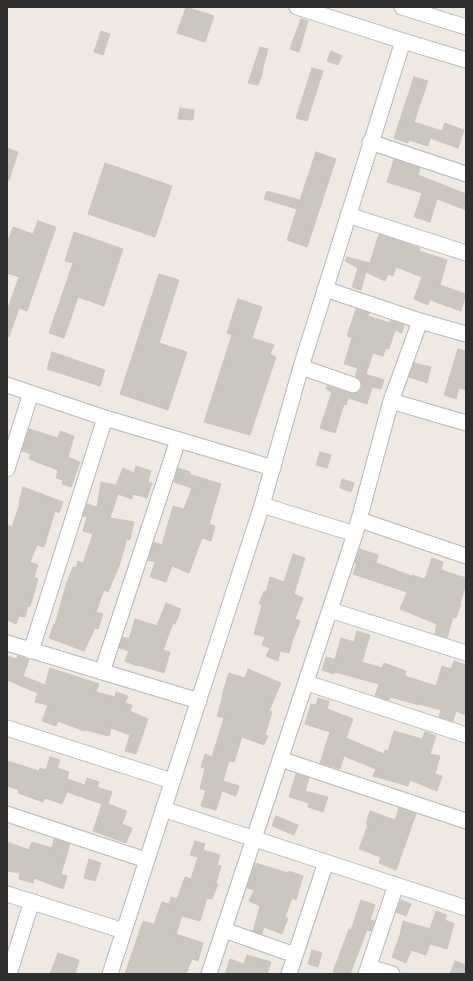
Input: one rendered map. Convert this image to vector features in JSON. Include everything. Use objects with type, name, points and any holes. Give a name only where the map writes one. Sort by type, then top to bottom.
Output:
[{"type":"street","points":[[297,7],[466,60]]},
{"type":"street","points":[[409,8],[466,27]]},
{"type":"street","points":[[110,974],[262,505],[301,367],[370,142],[403,41]]},
{"type":"street","points":[[370,142],[466,174]]},
{"type":"street","points":[[348,215],[466,253]]},
{"type":"street","points":[[325,289],[420,321],[466,334]]},
{"type":"street","points":[[209,974],[358,527],[391,401],[420,321]]},
{"type":"street","points":[[301,367],[353,385]]},
{"type":"street","points":[[7,385],[106,418],[273,468]]},
{"type":"street","points":[[7,469],[31,393]]},
{"type":"street","points":[[391,401],[466,423]]},
{"type":"street","points":[[32,651],[106,418]]},
{"type":"street","points":[[102,672],[178,440]]},
{"type":"street","points":[[262,505],[358,527],[466,556]]},
{"type":"street","points":[[330,610],[466,653]]},
{"type":"street","points":[[7,643],[199,701]]},
{"type":"street","points":[[307,683],[466,735]]},
{"type":"street","points":[[7,728],[172,781]]},
{"type":"street","points":[[280,759],[466,821]]},
{"type":"street","points":[[163,809],[466,908]]},
{"type":"street","points":[[7,814],[146,860]]},
{"type":"street","points":[[289,974],[326,862]]},
{"type":"street","points":[[392,974],[368,970],[396,885]]},
{"type":"street","points":[[7,894],[124,931]]},
{"type":"street","points":[[9,974],[32,901]]},
{"type":"street","points":[[224,930],[295,955]]},
{"type":"building","points":[[186,7],[214,16],[205,42],[177,33]]},
{"type":"building","points":[[301,19],[308,21],[299,52],[290,49]]},
{"type":"building","points":[[101,31],[110,34],[103,55],[94,52]]},
{"type":"building","points":[[260,47],[268,49],[258,85],[248,83]]},
{"type":"building","points":[[331,51],[342,56],[338,65],[327,61]]},
{"type":"building","points":[[312,68],[323,71],[307,121],[296,118]]},
{"type":"building","points":[[414,77],[428,81],[414,122],[442,131],[445,123],[464,130],[458,148],[430,138],[428,146],[409,140],[408,143],[394,138]]},
{"type":"building","points":[[180,108],[194,110],[193,120],[178,119]]},
{"type":"building","points":[[7,148],[18,152],[9,180],[7,180]]},
{"type":"building","points":[[316,152],[336,159],[307,247],[287,240],[297,209],[264,199],[267,191],[300,200]]},
{"type":"building","points":[[394,159],[420,168],[418,175],[466,194],[466,210],[437,199],[430,222],[414,217],[422,193],[387,182]]},
{"type":"building","points":[[105,163],[172,186],[155,237],[88,214]]},
{"type":"building","points":[[38,221],[56,227],[27,311],[19,308],[9,337],[7,337],[7,311],[19,277],[7,273],[7,244],[13,227],[33,234]]},
{"type":"building","points":[[74,232],[123,249],[104,306],[78,297],[64,338],[49,333],[73,263],[65,261]]},
{"type":"building","points":[[379,234],[420,248],[419,251],[447,260],[440,285],[466,294],[461,311],[430,300],[428,305],[414,299],[422,277],[396,267],[393,276],[388,274],[385,281],[366,272],[361,290],[352,287],[358,268],[345,261],[347,257],[370,263]]},
{"type":"building","points":[[159,274],[179,280],[159,343],[187,352],[168,410],[120,394]]},
{"type":"building","points":[[238,299],[262,307],[252,338],[274,345],[270,354],[276,357],[250,435],[204,422],[232,335],[227,333]]},
{"type":"building","points":[[356,309],[369,313],[368,316],[390,323],[390,320],[404,325],[402,333],[395,330],[389,349],[386,348],[383,356],[373,353],[366,374],[384,380],[381,389],[372,387],[367,404],[348,398],[346,405],[344,404],[335,433],[320,428],[332,392],[326,389],[327,386],[354,394],[359,392],[362,388],[360,379],[355,376],[358,368],[344,364],[352,338],[347,336]]},
{"type":"building","points":[[458,349],[466,351],[466,390],[459,388],[456,399],[444,395]]},
{"type":"building","points":[[52,352],[105,370],[100,386],[47,369]]},
{"type":"building","points":[[414,363],[431,367],[427,383],[409,377]]},
{"type":"building","points":[[29,429],[58,438],[60,431],[74,436],[68,457],[80,462],[71,487],[62,484],[63,480],[56,478],[58,470],[29,459],[31,454],[22,451]]},
{"type":"building","points":[[320,452],[331,455],[327,468],[316,465]]},
{"type":"building","points":[[136,466],[151,471],[148,482],[152,483],[147,498],[133,494],[132,499],[118,494],[110,518],[134,522],[130,540],[127,539],[119,566],[108,592],[104,590],[96,612],[103,614],[98,629],[95,628],[84,651],[49,638],[54,624],[55,625],[66,585],[73,567],[76,568],[78,561],[83,563],[93,534],[83,531],[87,517],[83,516],[87,504],[97,507],[101,482],[116,485],[123,468],[134,473]]},
{"type":"building","points":[[178,468],[190,472],[189,474],[221,484],[209,524],[215,526],[211,541],[202,538],[189,573],[172,566],[166,582],[150,577],[155,562],[148,560],[154,542],[162,545],[173,506],[184,509],[192,488],[174,482]]},
{"type":"building","points":[[342,479],[354,483],[351,492],[340,488]]},
{"type":"building","points":[[23,487],[63,502],[59,513],[55,511],[44,547],[37,545],[30,562],[38,565],[34,577],[38,579],[30,607],[28,606],[25,617],[19,616],[16,624],[7,620],[7,525],[12,527],[20,503]]},
{"type":"building","points":[[360,549],[378,555],[376,563],[412,576],[425,579],[432,558],[443,562],[441,570],[466,578],[461,604],[456,618],[453,617],[447,638],[435,634],[437,624],[400,609],[407,592],[353,574]]},
{"type":"building","points":[[293,554],[305,558],[294,594],[303,598],[295,619],[300,621],[289,653],[280,651],[278,661],[266,656],[270,648],[262,645],[265,637],[254,634],[262,605],[259,604],[264,591],[266,592],[270,577],[284,582]]},
{"type":"building","points":[[166,603],[181,609],[175,624],[173,623],[163,650],[170,652],[164,673],[138,665],[137,666],[125,661],[129,651],[119,648],[123,637],[129,639],[135,619],[157,626]]},
{"type":"building","points":[[357,631],[370,635],[362,662],[382,668],[384,663],[406,671],[405,676],[436,686],[442,666],[451,669],[454,661],[466,665],[466,715],[456,711],[453,721],[439,717],[441,710],[390,697],[389,700],[375,696],[379,684],[322,670],[326,657],[335,659],[341,638],[354,642]]},
{"type":"building","points":[[7,656],[17,659],[18,656],[29,660],[23,676],[45,685],[50,668],[99,684],[96,692],[115,697],[116,692],[128,696],[125,703],[132,705],[130,711],[148,719],[136,754],[125,751],[130,735],[111,728],[109,736],[84,731],[58,721],[56,726],[42,721],[48,705],[35,702],[38,693],[7,680]]},
{"type":"building","points":[[248,669],[281,683],[269,711],[272,712],[265,735],[268,736],[264,745],[242,737],[234,762],[229,761],[223,781],[239,786],[236,796],[222,791],[216,810],[201,806],[206,790],[200,789],[205,768],[201,767],[205,754],[212,757],[224,718],[217,716],[229,673],[245,678]]},
{"type":"building","points":[[318,698],[329,701],[327,709],[353,719],[346,738],[384,754],[385,750],[388,751],[394,731],[422,739],[425,732],[436,736],[430,754],[440,756],[435,774],[442,776],[437,791],[410,780],[408,786],[373,776],[376,769],[344,756],[340,769],[320,763],[330,732],[305,724],[311,704],[316,705]]},
{"type":"building","points":[[50,757],[60,760],[57,768],[69,772],[67,779],[85,785],[87,778],[99,782],[97,787],[112,792],[108,804],[127,811],[122,824],[132,828],[126,843],[93,831],[102,804],[67,792],[62,804],[45,798],[43,802],[18,793],[19,790],[7,786],[7,761],[39,771],[40,768],[46,770]]},
{"type":"building","points":[[296,774],[309,778],[305,791],[328,797],[323,812],[308,807],[309,803],[289,797]]},
{"type":"building","points":[[399,808],[416,814],[396,870],[379,863],[381,857],[359,849],[368,825],[366,824],[370,811],[395,820]]},
{"type":"building","points":[[276,816],[298,825],[294,835],[272,826]]},
{"type":"building","points":[[54,839],[70,844],[61,874],[67,876],[63,889],[34,878],[33,883],[19,879],[20,873],[7,871],[7,842],[29,850],[32,842],[52,848]]},
{"type":"building","points":[[195,841],[205,844],[203,850],[220,855],[217,865],[221,866],[216,883],[218,884],[212,899],[207,898],[200,921],[182,916],[176,934],[203,943],[198,961],[192,959],[186,974],[125,974],[143,921],[154,924],[162,902],[169,904],[171,897],[177,899],[185,877],[191,879],[198,857],[190,855]]},
{"type":"building","points":[[89,859],[101,863],[95,881],[84,878]]},
{"type":"building","points":[[255,863],[303,876],[296,900],[292,898],[285,917],[288,918],[282,934],[264,927],[262,934],[253,931],[260,906],[249,901],[254,890],[247,888]]},
{"type":"building","points":[[361,900],[375,905],[370,920],[374,921],[371,931],[367,930],[350,974],[334,974],[335,972],[333,972],[349,929],[351,930]]},
{"type":"building","points":[[401,900],[411,904],[406,916],[396,912]]},
{"type":"building","points":[[436,911],[447,915],[445,920],[454,924],[447,949],[430,944],[426,955],[411,950],[406,963],[392,957],[400,935],[403,921],[430,929]]},
{"type":"building","points":[[312,950],[322,953],[318,967],[308,964]]},
{"type":"building","points":[[58,953],[79,960],[75,974],[50,974]]},
{"type":"building","points":[[247,955],[271,962],[267,974],[225,974],[230,959],[244,964]]},
{"type":"building","points":[[455,961],[466,965],[466,974],[450,974]]}]
